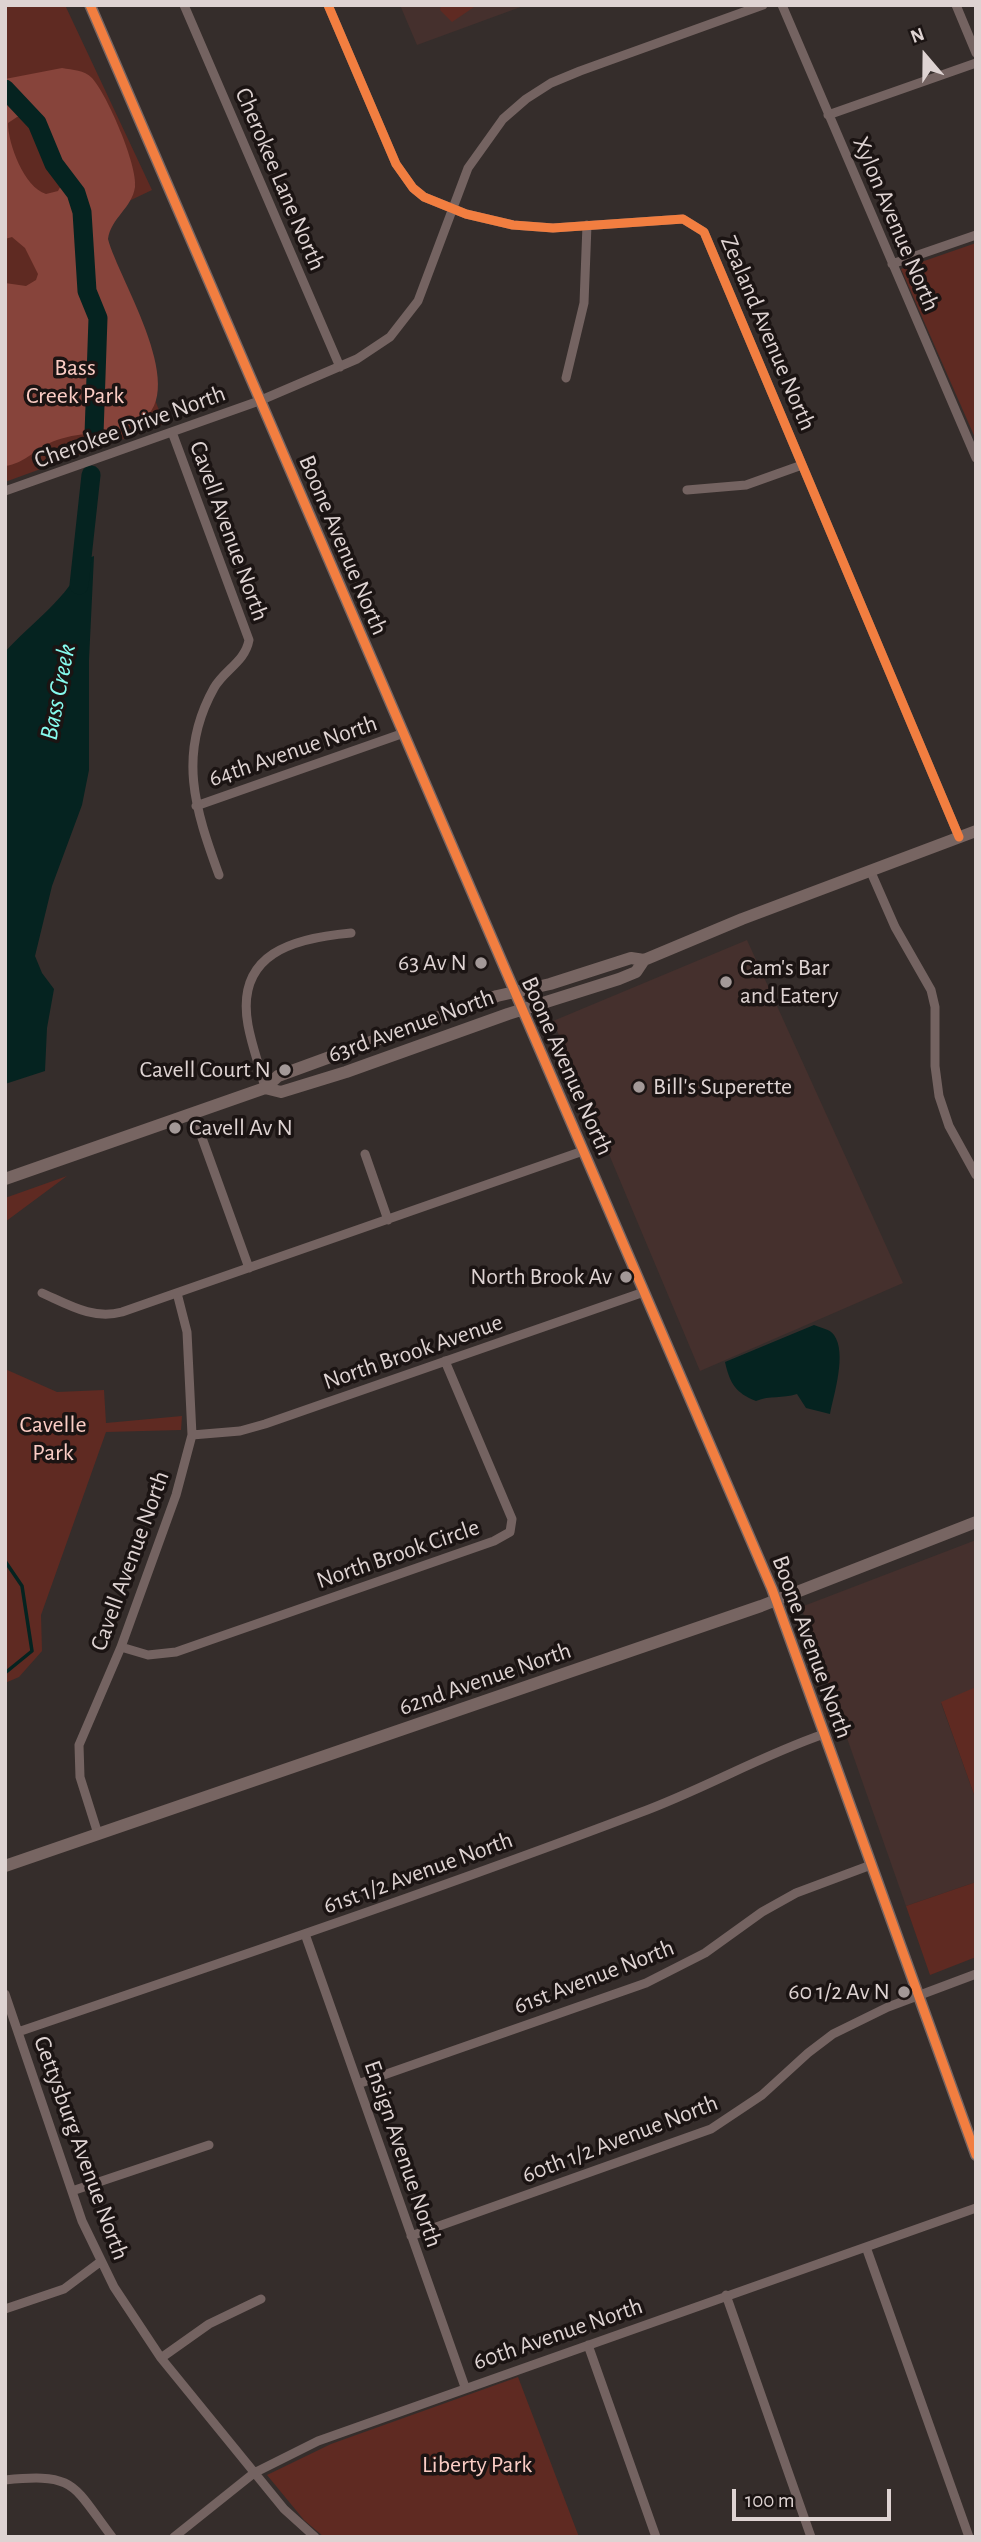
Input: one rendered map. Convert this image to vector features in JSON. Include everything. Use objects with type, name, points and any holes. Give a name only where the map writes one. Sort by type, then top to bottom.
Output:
[{"type":"street","name":"Boone Avenue North","points":[[89,5],[776,1600],[976,2155]]},
{"type":"street","name":"Cherokee Lane North","points":[[184,5],[340,367]]},
{"type":"street","name":"Zealand Avenue North","points":[[328,5],[400,170],[424,197],[490,221],[535,228],[683,219],[704,232],[959,838]]},
{"type":"street","name":"Cherokee Drive North","points":[[5,491],[259,401],[372,351],[405,320],[428,280],[468,168],[503,119],[543,88],[580,71],[763,5]]},
{"type":"street","name":"Xylon Avenue North","points":[[782,5],[976,458]]},
{"type":"street","points":[[956,5],[976,53]]},
{"type":"street","points":[[828,116],[976,63]]},
{"type":"street","points":[[566,378],[584,303],[587,225]]},
{"type":"street","points":[[892,264],[976,236]]},
{"type":"street","name":"Cavell Avenue North","points":[[172,432],[249,640],[243,657],[218,682],[209,698],[193,753],[191,776],[196,806],[219,875]]},
{"type":"street","points":[[687,490],[746,485],[802,465]]},
{"type":"street","name":"64th Avenue North","points":[[196,806],[404,733]]},
{"type":"street","name":"63rd Avenue North","points":[[5,1180],[265,1088],[278,1076],[514,992],[550,984],[631,958],[644,960],[976,831]]},
{"type":"street","points":[[870,870],[895,927],[931,990],[935,1007],[935,1066],[939,1096],[949,1126],[976,1175]]},
{"type":"street","points":[[265,1088],[249,1032],[246,1006],[248,989],[255,973],[265,959],[294,942],[351,933]]},
{"type":"street","name":"63rd Avenue North","points":[[265,1088],[281,1092],[345,1072],[523,1008],[619,979],[636,972],[644,960]]},
{"type":"street","points":[[194,1113],[249,1268]]},
{"type":"street","points":[[42,1293],[99,1315],[122,1312],[583,1152]]},
{"type":"street","points":[[365,1154],[388,1220]]},
{"type":"street","name":"North Brook Avenue","points":[[192,1435],[240,1431],[265,1424],[644,1292]]},
{"type":"street","name":"Cavell Avenue North","points":[[98,1834],[80,1777],[79,1745],[121,1647],[176,1495],[192,1435],[187,1332],[177,1293]]},
{"type":"street","name":"North Brook Circle","points":[[121,1647],[148,1655],[176,1651],[494,1541],[510,1532],[512,1519],[445,1360]]},
{"type":"street","name":"62nd Avenue North","points":[[5,1866],[776,1600],[976,1522]]},
{"type":"street","name":"61st 1/2 Avenue North","points":[[18,2032],[305,1934],[640,1813],[753,1760],[824,1734]]},
{"type":"street","name":"61st Avenue North","points":[[358,2084],[666,1974],[705,1953],[762,1912],[796,1893],[871,1865]]},
{"type":"street","name":"Ensign Avenue North","points":[[305,1934],[465,2387]]},
{"type":"street","name":"60th 1/2 Avenue North","points":[[411,2236],[711,2129],[762,2095],[833,2034],[860,2019],[976,1974]]},
{"type":"street","name":"Gettysburg Avenue North","points":[[5,1994],[72,2191],[100,2262],[134,2321],[161,2358],[284,2509],[315,2537]]},
{"type":"street","points":[[72,2191],[209,2145]]},
{"type":"street","name":"60th Avenue North","points":[[174,2537],[254,2473],[318,2441],[976,2208]]},
{"type":"street","points":[[866,2247],[969,2537]]},
{"type":"street","points":[[5,2309],[64,2289],[100,2262]]},
{"type":"street","points":[[726,2295],[811,2537]]},
{"type":"street","points":[[161,2358],[209,2324],[261,2299]]},
{"type":"street","points":[[588,2345],[656,2537]]},
{"type":"street","points":[[5,2480],[61,2479],[77,2490],[112,2537]]},
{"type":"shaded area","points":[[400,5],[526,5],[417,45]]},
{"type":"shaded area","points":[[747,940],[903,1283],[700,1371],[553,1021]]},
{"type":"shaded area","points":[[976,1540],[976,1690],[941,1703],[976,1800],[976,1882],[906,1906],[801,1607]]},
{"type":"green space","name":"Bass Creek Park","points":[[5,5],[65,5],[152,190],[89,220],[164,424],[5,482]]},
{"type":"green space","points":[[441,5],[477,5],[452,22],[440,10]]},
{"type":"green space","name":"Bass Creek Park","points":[[62,68],[82,72],[89,75],[98,86],[113,114],[132,163],[135,187],[108,239],[148,337],[156,365],[158,390],[152,410],[135,424],[57,440],[19,462],[5,466],[5,283],[26,286],[36,280],[38,274],[25,248],[12,237],[5,239],[5,79]],"holes":[[[34,116],[52,141],[63,173],[58,191],[46,194],[38,190],[24,174],[14,153],[8,123],[17,117]]]},
{"type":"green space","points":[[976,243],[976,440],[901,269]]},
{"type":"green space","points":[[67,1176],[5,1222],[5,1198]]},
{"type":"green space","name":"Cavelle Park","points":[[5,1369],[57,1392],[104,1390],[106,1423],[182,1416],[181,1430],[106,1432],[41,1615],[42,1651],[19,1677],[5,1683]]},
{"type":"green space","points":[[976,1687],[976,1800],[941,1702]]},
{"type":"green space","points":[[976,1882],[976,1957],[930,1975],[906,1906]]},
{"type":"green space","name":"Liberty Park","points":[[518,2377],[579,2537],[324,2537],[304,2520],[267,2475],[331,2444]]},
{"type":"water","points":[[94,556],[89,660],[89,770],[82,805],[52,886],[35,956],[42,973],[54,989],[47,1028],[45,1071],[5,1084],[5,652],[59,598],[84,560]]},
{"type":"water","points":[[814,1325],[832,1333],[838,1343],[840,1363],[830,1414],[806,1408],[797,1394],[756,1401],[743,1395],[735,1387],[725,1362]]},
{"type":"waterway","name":"Bass Creek","points":[[5,89],[37,123],[54,164],[76,193],[82,212],[87,291],[98,318],[94,434]]},
{"type":"waterway","name":"Bass Creek","points":[[79,585],[91,475]]},
{"type":"waterway","name":"Bass Creek","points":[[5,1561],[22,1586],[32,1651],[5,1673]]},
{"type":"cycle path","points":[[90,5],[772,1589],[976,2155]]},
{"type":"cycle path","points":[[328,5],[396,164],[413,188],[424,197],[466,214],[513,225],[553,228],[683,219],[704,232],[959,837]]},
{"type":"place","name":"63 Av N","points":[[481,963]]},
{"type":"place","name":"Cam's Bar and Eatery","points":[[726,982]]},
{"type":"place","name":"Cavell Court N","points":[[285,1070]]},
{"type":"place","name":"Bill's Superette","points":[[639,1087]]},
{"type":"place","name":"Cavell Av N","points":[[175,1128]]},
{"type":"place","name":"North Brook Av","points":[[626,1277]]},
{"type":"place","name":"60 1/2 Av N","points":[[904,1992]]}]
